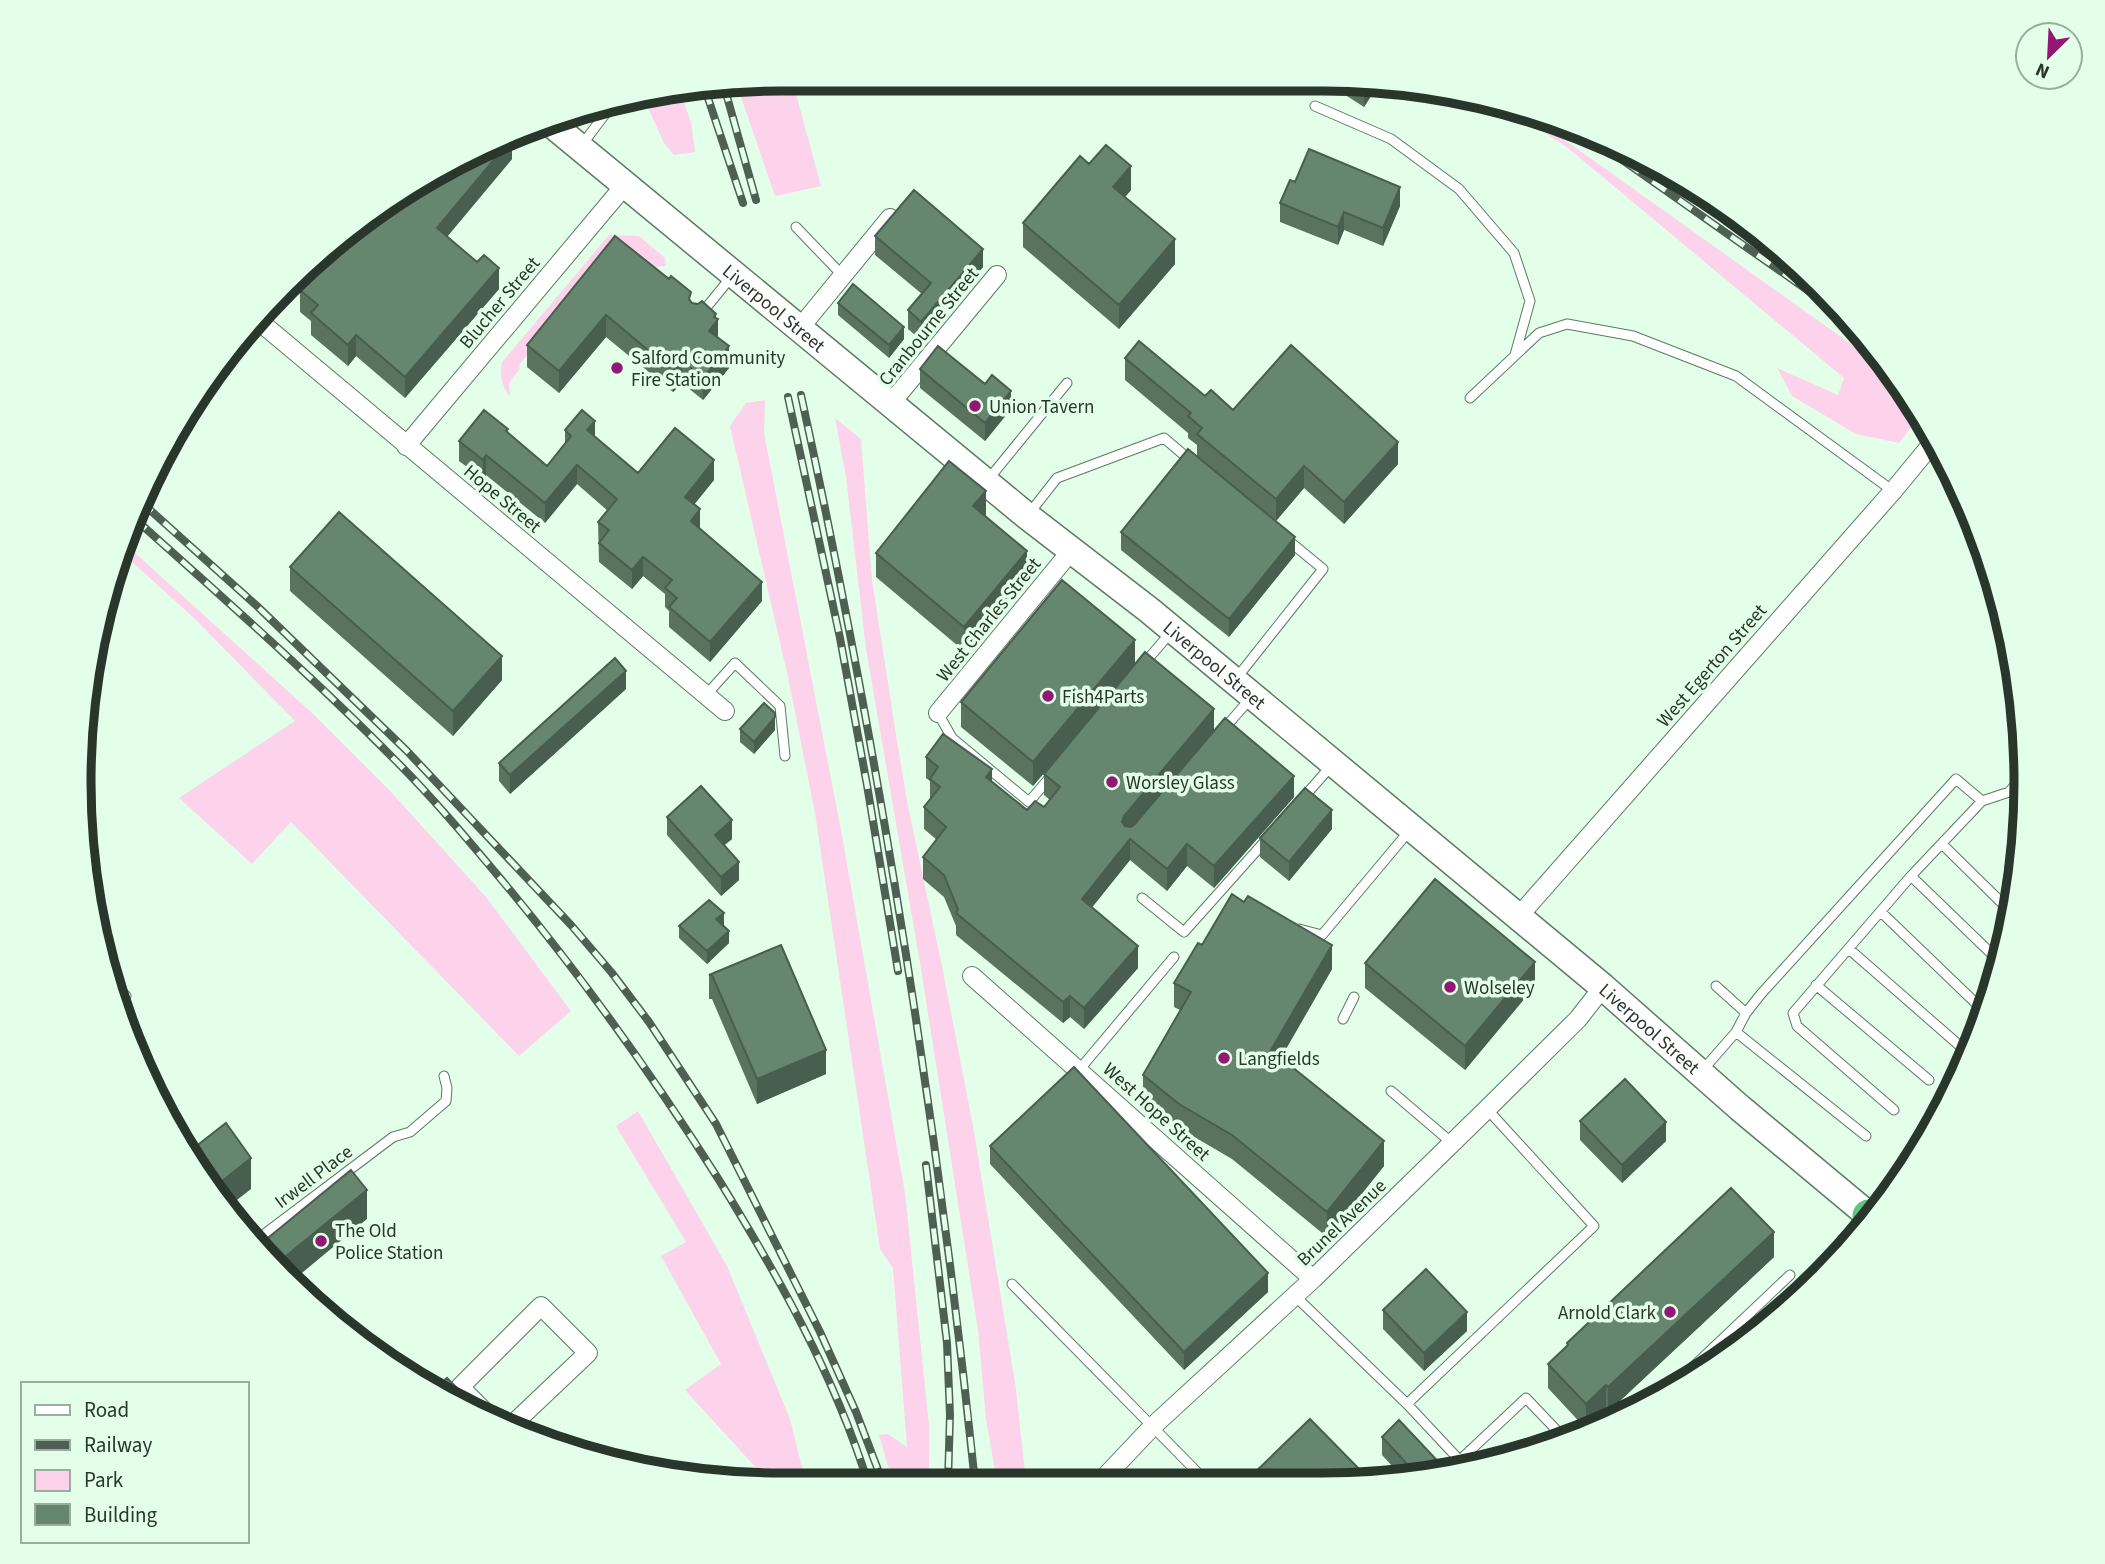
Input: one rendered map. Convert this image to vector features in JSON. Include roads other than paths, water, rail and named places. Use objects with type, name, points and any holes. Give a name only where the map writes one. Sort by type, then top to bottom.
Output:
[{"type":"street","name":"Liverpool Street","points":[[558,129],[1603,986],[1700,1073],[1864,1212]]},
{"type":"street","name":"Blucher Street","points":[[406,446],[625,185]]},
{"type":"street","points":[[799,329],[902,205]]},
{"type":"street","name":"Cranbourne Street","points":[[891,403],[997,275]]},
{"type":"street","name":"Hope Street","points":[[263,325],[725,710]]},
{"type":"street","name":"West Egerton Street","points":[[1518,917],[1927,448]]},
{"type":"street","name":"West Charles Street","points":[[938,713],[1071,551]]},
{"type":"street","name":"West Hope Street","points":[[972,976],[1314,1279]]},
{"type":"street","name":"Brunel Avenue","points":[[1109,1473],[1152,1427],[1314,1279],[1487,1109],[1578,1019],[1603,986]]},
{"type":"street","points":[[474,1401],[460,1387],[541,1306],[588,1353],[518,1420]]},
{"type":"lane","points":[[1315,106],[1391,139],[1459,189],[1514,253],[1530,301],[1514,356]]},
{"type":"lane","points":[[580,147],[605,115]]},
{"type":"lane","points":[[796,227],[843,276]]},
{"type":"lane","points":[[696,319],[733,274]]},
{"type":"lane","points":[[1470,398],[1539,333],[1567,324],[1633,336],[1736,376],[1893,491]]},
{"type":"lane","points":[[986,482],[1067,383]]},
{"type":"lane","points":[[1027,516],[1057,478],[1164,439],[1196,465]]},
{"type":"lane","points":[[1217,736],[1243,689],[1323,569],[1281,534]]},
{"type":"lane","points":[[1140,669],[1172,630]]},
{"type":"lane","points":[[706,694],[734,663],[780,706],[785,756]]},
{"type":"lane","points":[[938,713],[952,738],[1029,802],[1055,771]]},
{"type":"lane","points":[[1297,806],[1333,764]]},
{"type":"lane","points":[[1700,1073],[1737,1032],[1746,1013],[1760,994],[1956,779],[1982,801]]},
{"type":"lane","points":[[1894,1110],[1797,1026],[1793,1013],[1911,876],[1982,801],[2009,792],[2014,786]]},
{"type":"lane","points":[[1285,924],[1322,935],[1411,828]]},
{"type":"lane","points":[[1142,898],[1184,932],[1271,835]]},
{"type":"lane","points":[[1942,844],[2003,904]]},
{"type":"lane","points":[[1911,876],[1992,954]]},
{"type":"lane","points":[[1881,912],[1977,1004]]},
{"type":"lane","points":[[1849,949],[1961,1047]]},
{"type":"lane","points":[[1079,1070],[1174,957]]},
{"type":"lane","points":[[1816,985],[1929,1080]]},
{"type":"lane","points":[[1716,986],[1746,1013]]},
{"type":"lane","points":[[1343,1019],[1354,997]]},
{"type":"lane","points":[[1737,1032],[1866,1136]]},
{"type":"lane","name":"Irwell Place","points":[[261,1237],[393,1137],[410,1132],[446,1101],[444,1076]]},
{"type":"lane","points":[[1391,1091],[1452,1143]]},
{"type":"lane","points":[[1407,1404],[1594,1226],[1487,1109]]},
{"type":"lane","points":[[1698,1363],[1790,1275]]},
{"type":"lane","points":[[1012,1284],[1199,1473]]},
{"type":"lane","points":[[1295,1296],[1407,1404],[1460,1460]]},
{"type":"lane","points":[[1468,1457],[1526,1398],[1558,1431]]},
{"type":"railway","points":[[726,93],[756,200]]},
{"type":"railway","points":[[707,95],[743,203]]},
{"type":"railway","points":[[1619,158],[1813,294]]},
{"type":"railway","points":[[801,395],[856,665],[903,936],[943,1209],[974,1473]]},
{"type":"railway","points":[[788,397],[840,638],[898,971]]},
{"type":"railway","points":[[148,508],[257,606],[406,750],[571,925],[612,973],[649,1022],[716,1124],[820,1332],[856,1412],[879,1473]]},
{"type":"railway","points":[[141,525],[299,668],[396,761],[468,840],[566,960],[670,1105],[719,1180],[783,1289],[839,1403],[864,1473]]},
{"type":"railway","points":[[926,1165],[947,1343],[950,1415],[948,1473]]},
{"type":"place","name":"Salford Community Fire Station","points":[[617,368]]},
{"type":"place","name":"Union Tavern","points":[[975,406]]},
{"type":"place","name":"Fish4Parts","points":[[1048,696]]},
{"type":"place","name":"Worsley Glass","points":[[1112,782]]},
{"type":"place","name":"Wolseley","points":[[1450,987]]},
{"type":"place","name":"Langfields","points":[[1224,1058]]},
{"type":"place","name":"The Old Police Station","points":[[321,1241]]},
{"type":"place","name":"Arnold Clark","points":[[1670,1312]]}]
